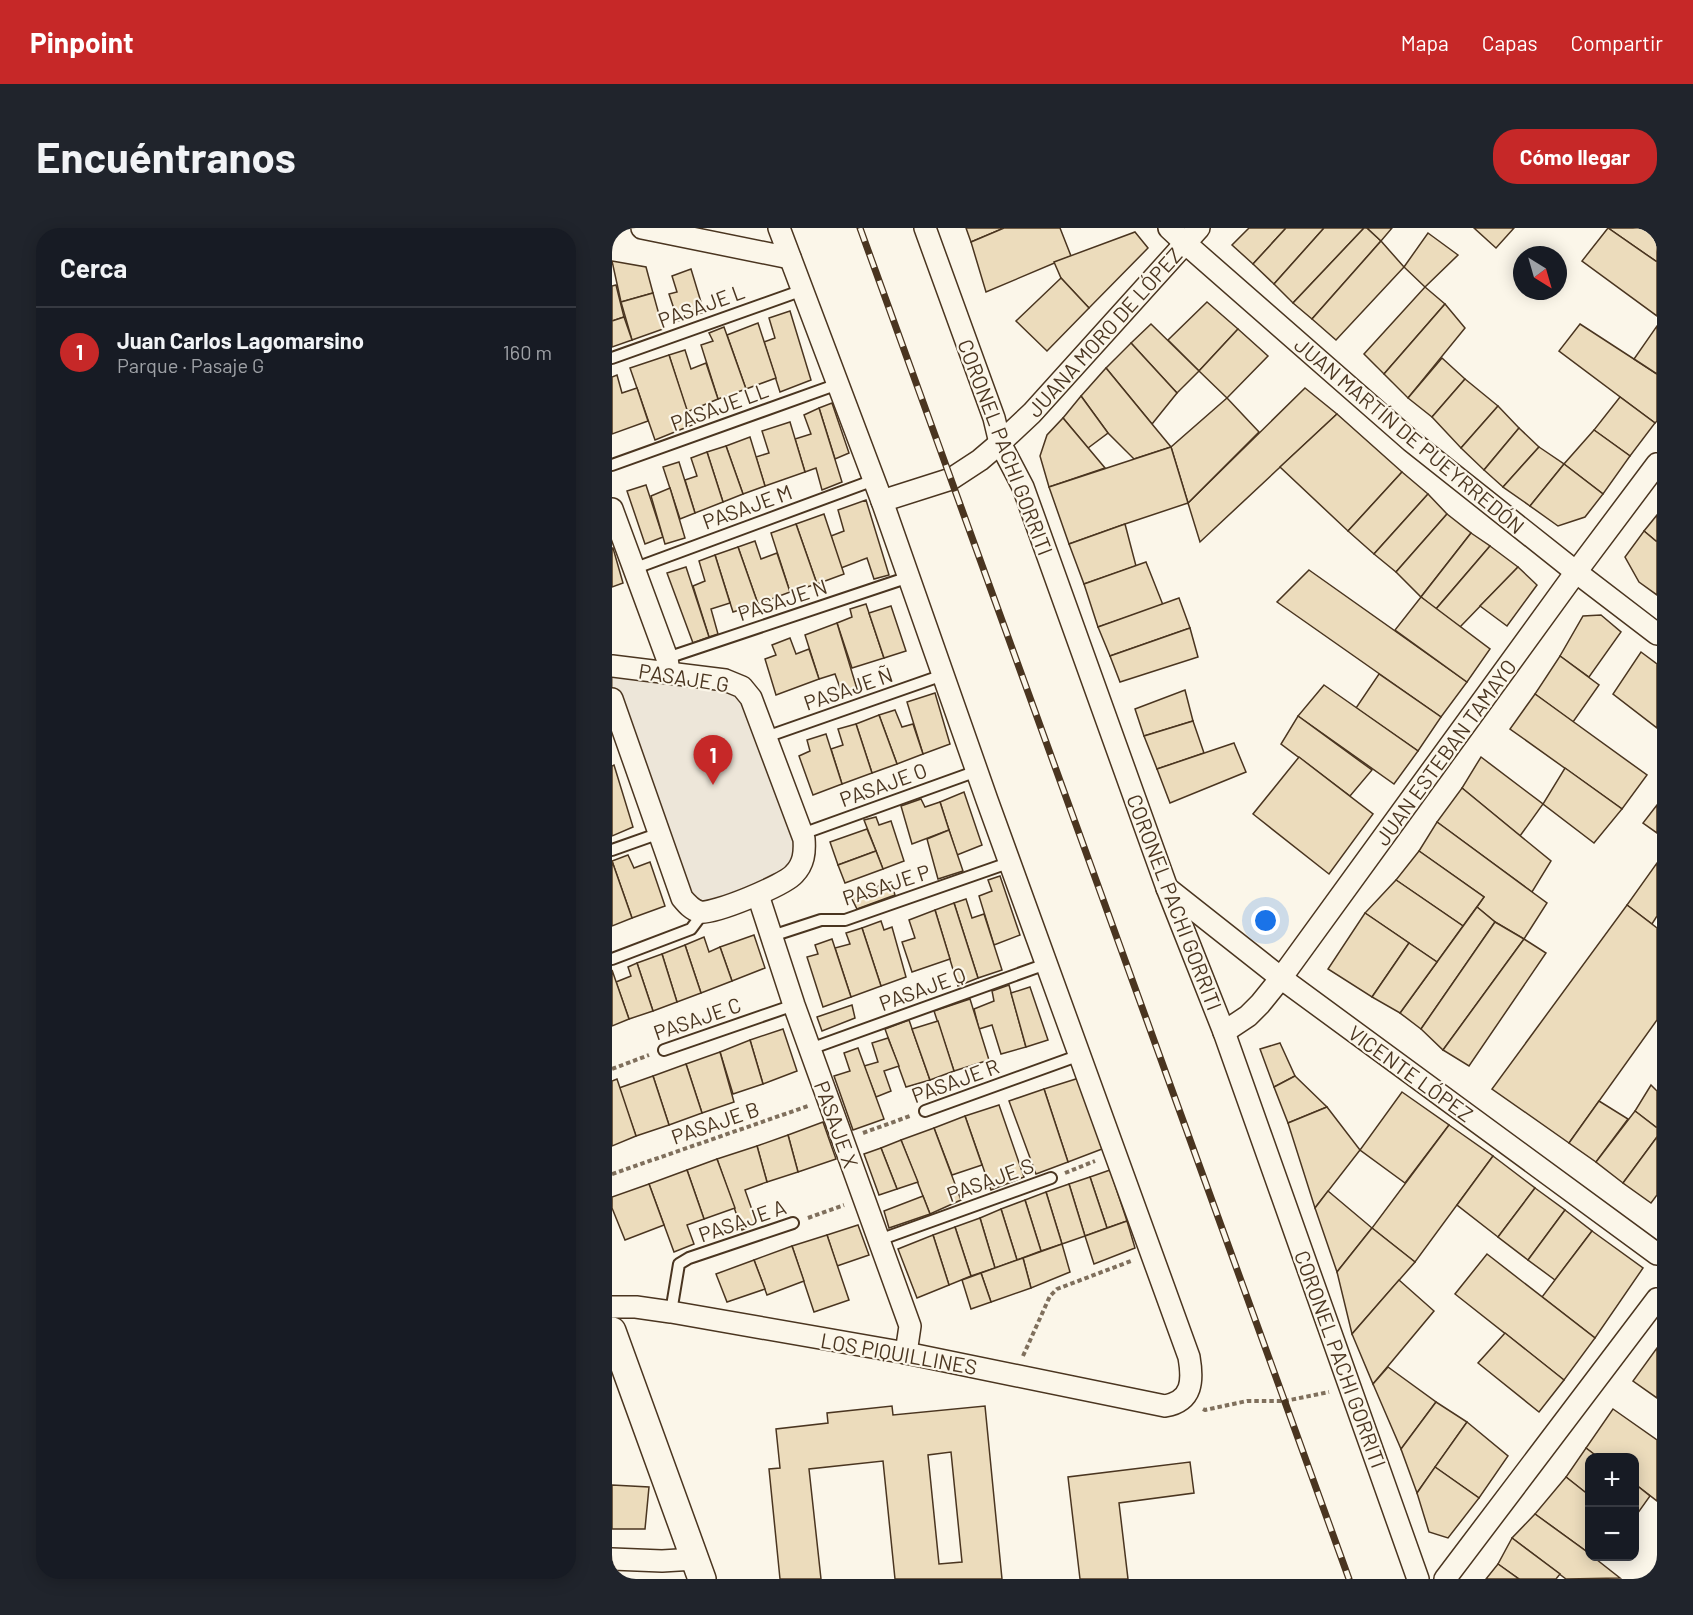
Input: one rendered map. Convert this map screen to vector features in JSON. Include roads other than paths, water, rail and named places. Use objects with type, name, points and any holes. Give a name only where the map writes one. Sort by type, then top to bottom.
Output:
[{"type":"street","points":[[642,228],[790,258]]},
{"type":"street","points":[[779,228],[882,501],[1080,1055]]},
{"type":"street","name":"CORONEL PACHI GORRITI","points":[[925,228],[994,418],[1000,443],[1023,487],[1167,888],[1224,1032],[1418,1579]]},
{"type":"street","name":"JUAN MARTÍN DE PUEYRREDÓN","points":[[1169,228],[1192,236],[1411,441],[1657,634]]},
{"type":"street","name":"JUANA MORO DE LÓPEZ","points":[[882,501],[951,479],[980,460],[1000,443],[1032,413],[1192,236]]},
{"type":"street","name":"JUAN ESTEBAN TAMAYO","points":[[1224,1032],[1248,1016],[1281,978],[1657,464]]},
{"type":"street","points":[[614,519],[668,665]]},
{"type":"street","name":"PASAJE G","points":[[612,666],[668,665],[725,680],[742,687],[751,698],[766,737]]},
{"type":"street","points":[[612,699],[619,739],[660,832],[682,898],[693,909],[703,913],[758,895],[783,883],[794,875],[801,864],[805,852],[802,834],[766,737]]},
{"type":"street","name":"VICENTE LÓPEZ","points":[[1167,888],[1281,978],[1657,1254]]},
{"type":"street","name":"PASAJE X","points":[[758,895],[794,1005],[910,1326],[906,1353]]},
{"type":"street","name":"LOS PIQUILLINES","points":[[612,1307],[636,1307],[671,1312],[906,1353],[1165,1406],[1175,1404],[1184,1398],[1190,1382],[1189,1357],[1080,1055]]},
{"type":"street","points":[[1445,1579],[1657,1299]]},
{"type":"street","points":[[612,1331],[699,1569]]},
{"type":"street","points":[[612,1559],[662,1561],[699,1569]]},
{"type":"lane","name":"PASAJE L","points":[[612,358],[803,290]]},
{"type":"lane","name":"PASAJE LL","points":[[612,465],[838,384]]},
{"type":"lane","name":"PASAJE M","points":[[633,568],[874,480]]},
{"type":"lane","name":"PASAJE N","points":[[668,665],[909,577]]},
{"type":"lane","name":"PASAJE Ñ","points":[[766,737],[943,675]]},
{"type":"lane","name":"PASAJE O","points":[[802,834],[977,771]]},
{"type":"lane","points":[[612,850],[660,832]]},
{"type":"lane","name":"PASAJE P","points":[[772,936],[821,920],[844,920],[1011,862]]},
{"type":"lane","points":[[612,959],[691,929],[703,913]]},
{"type":"lane","name":"PASAJE Q","points":[[810,1049],[1047,964]]},
{"type":"lane","name":"PASAJE C","points":[[664,1050],[794,1005]]},
{"type":"lane","name":"PASAJE R","points":[[925,1111],[1080,1055]]},
{"type":"lane","name":"PASAJE S","points":[[879,1240],[1051,1178]]},
{"type":"lane","name":"PASAJE A","points":[[671,1312],[679,1264],[689,1258],[793,1223]]},
{"type":"railway","points":[[860,228],[1349,1579]]},
{"type":"place","name":"Juan Carlos Lagomarsino","points":[[713,785]]}]
